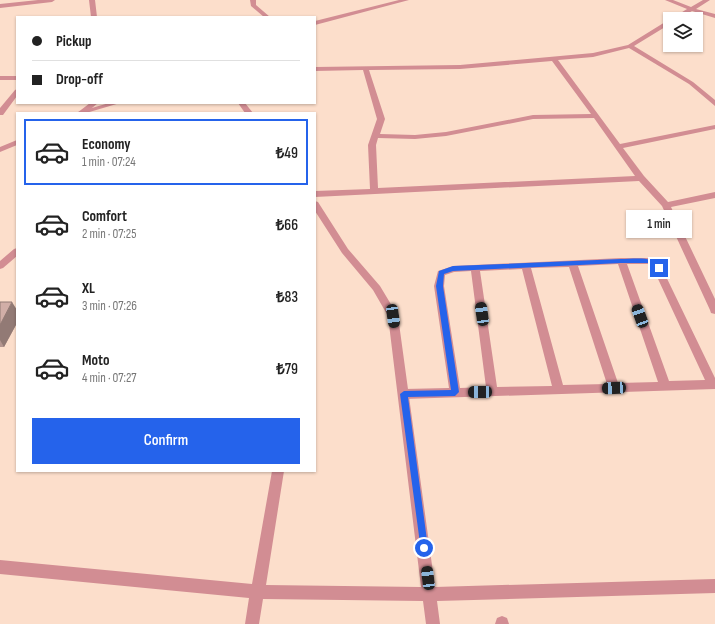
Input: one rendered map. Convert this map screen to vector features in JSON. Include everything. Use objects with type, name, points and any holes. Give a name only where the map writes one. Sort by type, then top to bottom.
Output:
[{"type":"street","points":[[0,6],[52,0]]},
{"type":"street","points":[[92,0],[94,16]]},
{"type":"street","points":[[253,0],[253,5],[266,16]]},
{"type":"street","points":[[316,23],[406,0]]},
{"type":"street","points":[[668,0],[715,16]]},
{"type":"street","points":[[687,12],[707,0]]},
{"type":"street","points":[[316,69],[366,70],[460,67],[594,55],[630,46],[663,25]]},
{"type":"street","points":[[630,46],[691,83],[714,102]]},
{"type":"street","points":[[554,58],[642,178],[666,205],[715,310]]},
{"type":"street","points":[[366,70],[381,119],[372,145],[374,192]]},
{"type":"street","points":[[0,78],[16,78]]},
{"type":"street","points":[[0,113],[16,92]]},
{"type":"street","points":[[83,112],[94,104]]},
{"type":"street","points":[[86,112],[114,104]]},
{"type":"street","points":[[375,136],[415,137],[446,134],[532,117],[596,116]]},
{"type":"street","points":[[619,146],[715,127]]},
{"type":"street","points":[[0,150],[16,142]]},
{"type":"street","points":[[316,194],[642,178]]},
{"type":"street","points":[[666,205],[715,195]]},
{"type":"street","points":[[316,206],[344,251],[377,288],[393,316],[433,624]]},
{"type":"street","points":[[0,266],[16,252]]},
{"type":"street","points":[[404,394],[714,384],[656,264],[651,261],[621,261],[453,269],[441,273],[440,279],[455,392]]},
{"type":"street","points":[[621,261],[665,386]]},
{"type":"street","points":[[572,263],[614,388]]},
{"type":"street","points":[[526,266],[559,390]]},
{"type":"street","points":[[475,268],[492,392]]},
{"type":"street","points":[[252,624],[278,472]]},
{"type":"street","points":[[0,567],[258,592],[430,594],[715,586]]},
{"type":"building","points":[[0,302],[12,302],[0,325]]},
{"type":"route","points":[[424,548],[404,394],[455,392],[439,286],[441,273],[453,269],[621,261],[651,261],[659,268]]}]
